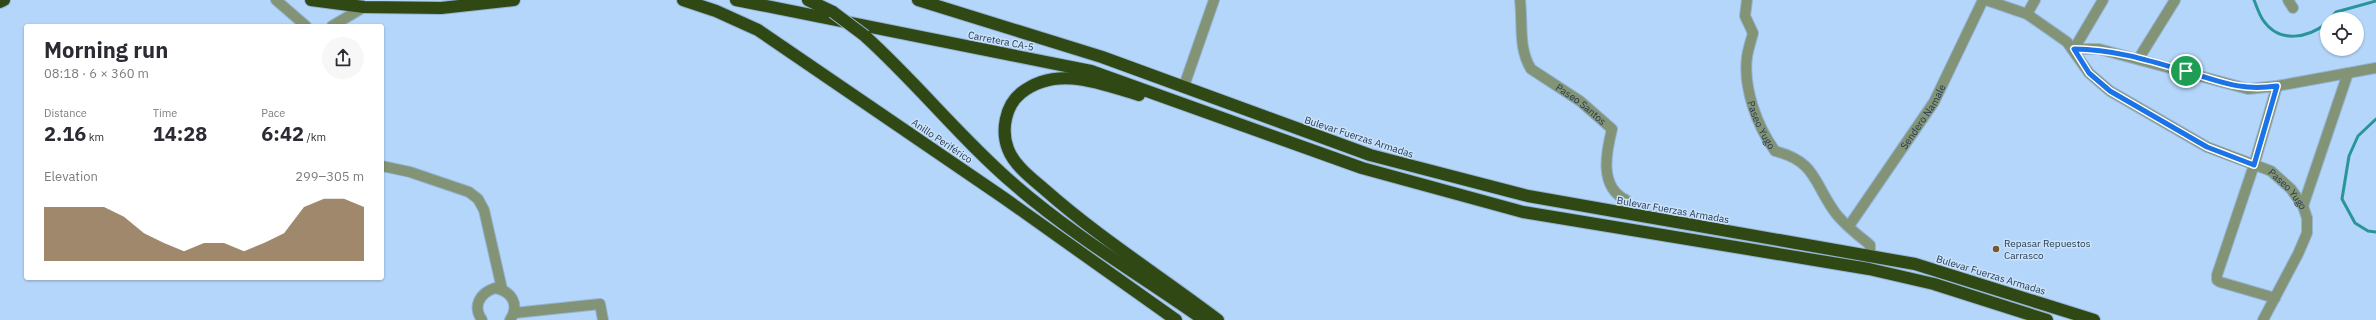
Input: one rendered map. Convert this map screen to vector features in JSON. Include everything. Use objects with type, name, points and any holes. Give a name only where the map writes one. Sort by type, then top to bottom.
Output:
[{"type":"highway","points":[[0,2],[4,0]]},
{"type":"highway","points":[[311,0],[364,6],[441,8],[514,0]]},
{"type":"highway","name":"Anillo Periférico","points":[[683,0],[716,10],[758,30],[1004,198],[1176,320]]},
{"type":"highway","name":"Carretera CA-5","points":[[736,0],[1091,71],[1255,129]]},
{"type":"highway","name":"Anillo Periférico","points":[[808,0],[833,12],[865,36],[890,59],[959,132],[1016,186],[1067,226],[1204,320]]},
{"type":"highway","name":"Carretera CA-5","points":[[918,0],[1102,57],[1251,111]]},
{"type":"highway","points":[[1218,320],[1087,224],[1017,164],[1008,149],[1004,134],[1005,118],[1011,104],[1019,94],[1034,84],[1046,79],[1062,77],[1092,82],[1255,129],[1362,168],[1523,212],[1869,269],[1934,284],[2039,319]]},
{"type":"highway","name":"Bulevar Fuerzas Armadas","points":[[1251,111],[1370,155],[1528,196],[1915,264],[2094,320]]},
{"type":"street","points":[[276,0],[304,24]]},
{"type":"street","points":[[1184,86],[1214,0]]},
{"type":"street","name":"Paseo Santos","points":[[1520,0],[1523,46],[1526,62],[1531,69],[1580,101],[1612,129],[1606,167],[1612,190],[1617,196],[1626,200],[1625,213]]},
{"type":"street","name":"Paseo Yugo","points":[[1747,0],[1745,16],[1753,33],[1747,58],[1747,80],[1755,112],[1767,139],[1775,151],[1789,155],[1813,172],[1835,212],[1870,245],[1870,256]]},
{"type":"street","name":"Paseo Yugo","points":[[1984,0],[2027,14],[2067,42],[2074,49],[2089,73],[2110,91],[2207,147],[2278,175],[2291,189],[2303,206],[2307,218],[2307,233],[2298,254],[2264,320]]},
{"type":"street","name":"Sendero Namale","points":[[1849,226],[1934,102],[1984,0]]},
{"type":"street","points":[[2027,14],[2035,0]]},
{"type":"street","points":[[2103,0],[2082,32],[2074,49],[2099,49],[2139,58],[2238,88],[2260,89],[2376,68]]},
{"type":"street","points":[[2139,58],[2175,0]]},
{"type":"street","points":[[335,24],[364,6]]},
{"type":"street","points":[[2303,206],[2348,73]]},
{"type":"street","points":[[2275,298],[2217,280],[2254,165],[2277,86]]},
{"type":"street","points":[[384,166],[410,172],[469,192],[478,199],[484,210],[502,289],[513,299],[512,317],[600,304],[603,320]]},
{"type":"street","points":[[479,319],[477,309],[482,295],[487,290],[502,289]]},
{"type":"waterway","points":[[2254,0],[2263,20],[2277,33],[2294,36],[2303,35],[2320,27]]},
{"type":"waterway","points":[[2336,12],[2376,1]]},
{"type":"waterway","points":[[2376,119],[2358,136],[2349,156],[2342,199],[2355,223],[2368,231],[2376,232]]},
{"type":"place","name":"Repasar Repuestos Carrasco","points":[[1996,249]]},
{"type":"route","points":[[2074,49],[2099,49],[2186,71],[2238,88],[2260,89],[2277,86],[2254,165],[2207,147],[2100,85],[2089,73],[2074,49]]}]
